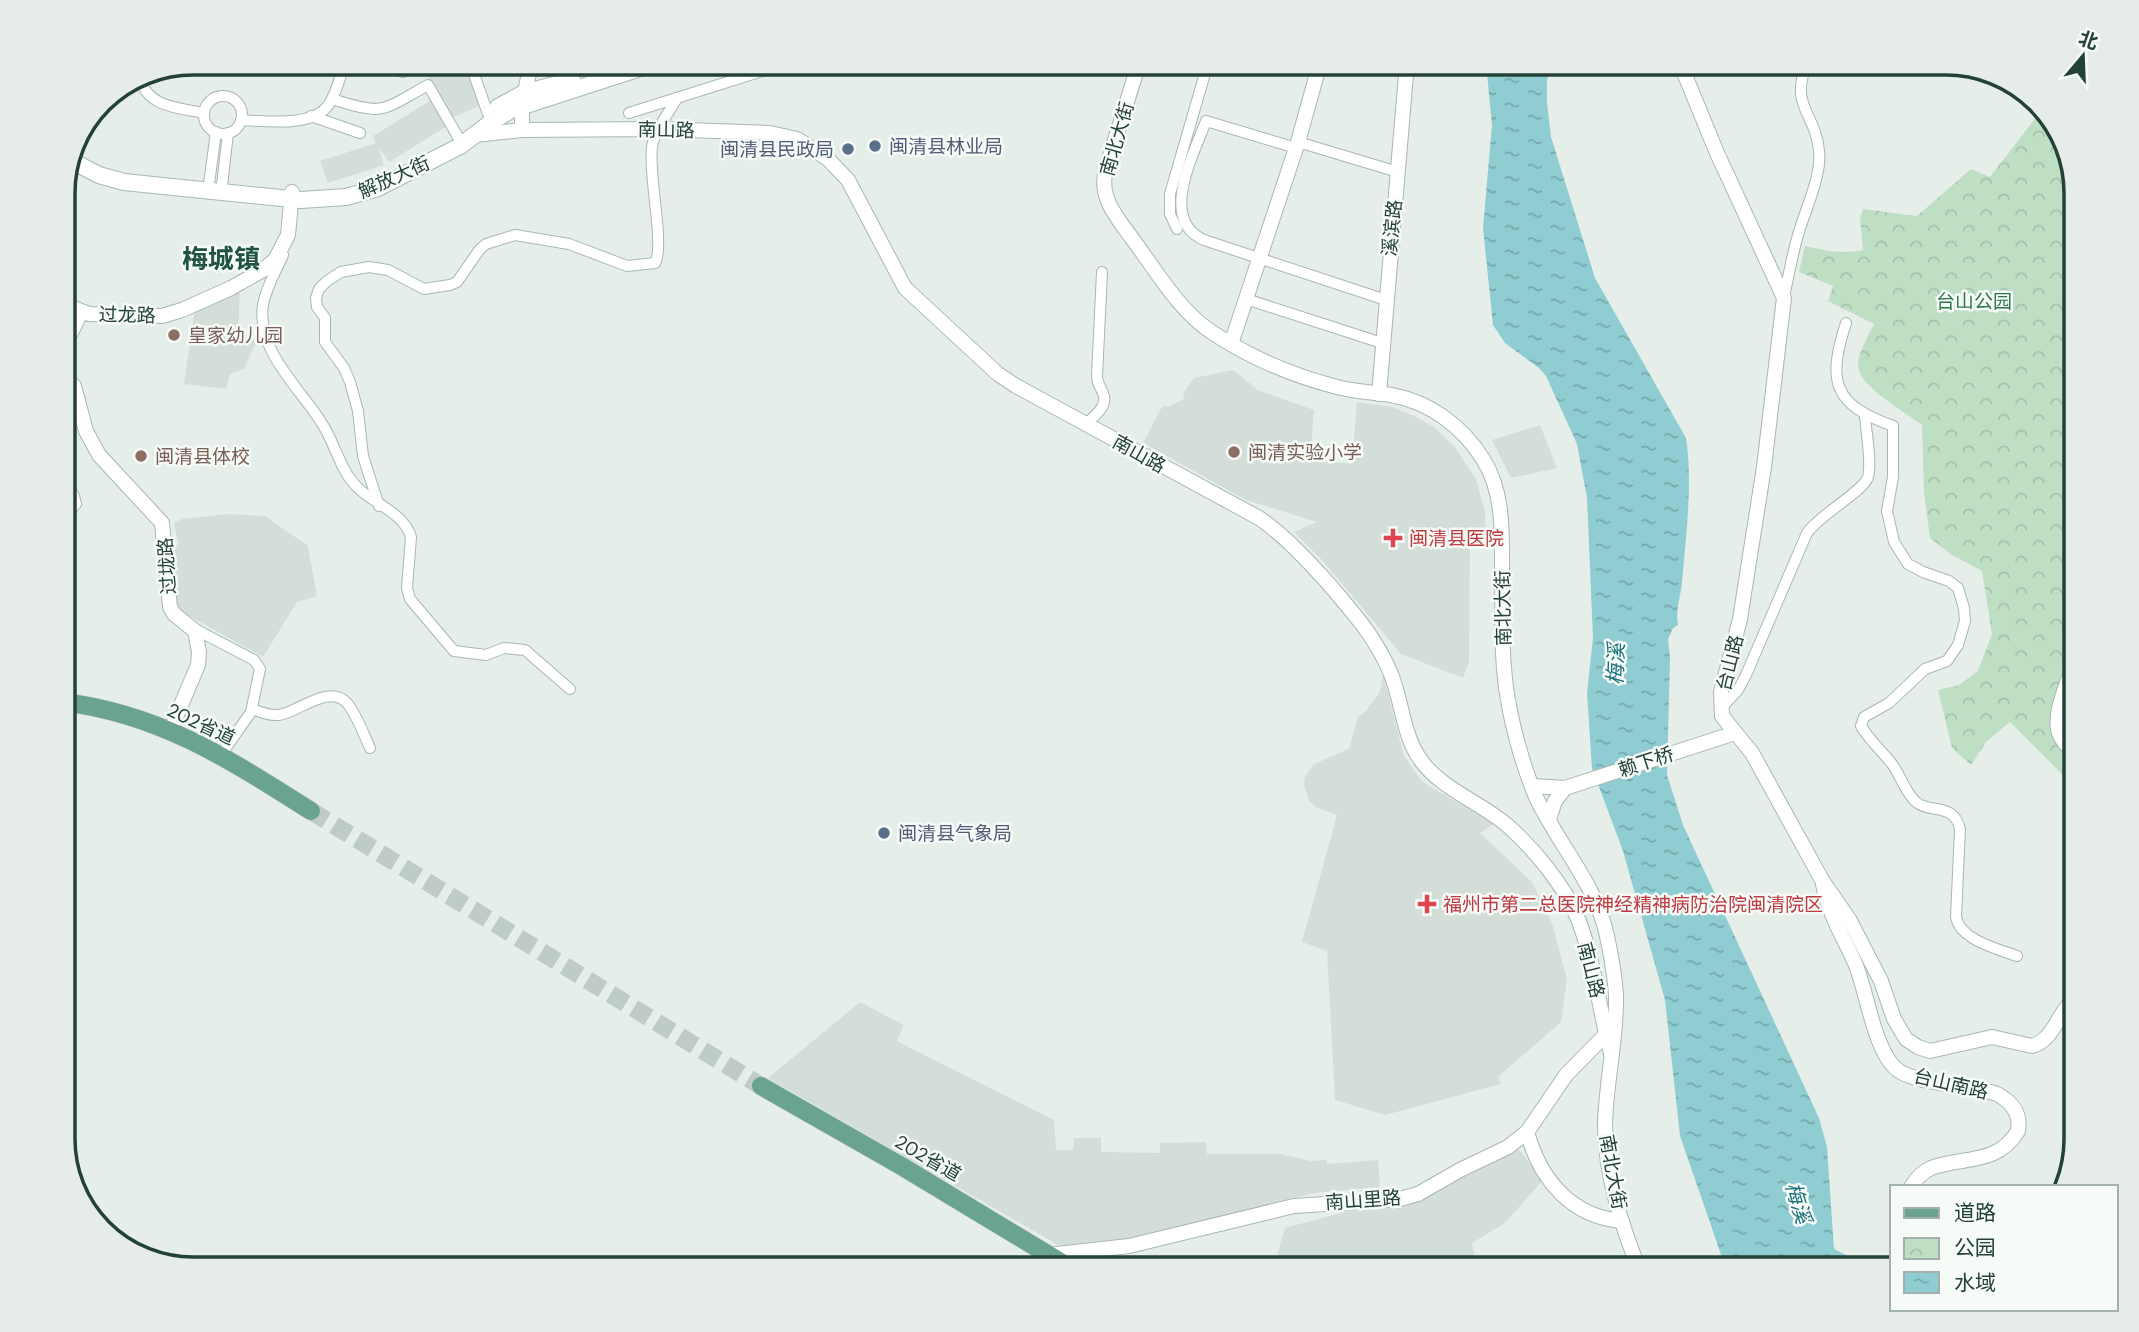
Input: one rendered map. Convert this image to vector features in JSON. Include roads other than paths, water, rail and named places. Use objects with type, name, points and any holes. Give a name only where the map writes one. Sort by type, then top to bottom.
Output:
[{"type":"main road","name":"解放大街","points":[[82,155],[104,166],[128,173],[291,195],[321,193],[357,187],[384,177],[458,137],[488,114],[591,75]]},
{"type":"main road","name":"解放大街","points":[[79,164],[99,175],[124,182],[335,199],[368,192],[460,146],[523,100],[613,75]]},
{"type":"main road","name":"202省道","points":[[76,704],[110,711],[170,730],[221,755],[310,811]]},
{"type":"main road","name":"202省道","points":[[761,1086],[903,1167],[1051,1257]]},
{"type":"street","points":[[241,120],[286,121],[311,116],[327,107],[341,75]]},
{"type":"street","points":[[474,75],[488,114]]},
{"type":"street","points":[[522,130],[523,100],[528,75]]},
{"type":"street","points":[[629,113],[750,75]]},
{"type":"street","name":"南北大街","points":[[1135,75],[1104,178],[1105,195],[1115,215],[1182,304],[1203,326],[1231,344],[1307,378],[1354,391],[1415,402],[1446,418],[1469,440],[1492,475],[1502,523],[1507,696],[1532,786],[1602,916],[1616,994],[1610,1030]]},
{"type":"street","points":[[1177,229],[1170,215],[1170,194],[1205,75]]},
{"type":"street","points":[[1231,344],[1297,145],[1317,75]]},
{"type":"street","name":"溪滨路","points":[[1379,394],[1406,75]]},
{"type":"street","points":[[1685,75],[1717,153],[1784,299]]},
{"type":"street","points":[[1784,299],[1794,249],[1820,161],[1818,142],[1800,94],[1803,75]]},
{"type":"street","points":[[332,99],[365,110],[379,110],[428,85],[458,137]]},
{"type":"street","points":[[143,87],[153,100],[204,113]]},
{"type":"street","points":[[215,185],[228,133],[241,120],[238,104],[223,96],[211,100],[204,113],[206,123],[216,132],[228,133]]},
{"type":"street","points":[[379,506],[363,456],[358,411],[350,382],[344,368],[325,342],[325,318],[317,307],[319,289],[341,272],[369,267],[388,270],[424,289],[450,285],[457,282],[480,248],[515,235],[569,244],[628,266],[655,263],[658,247],[651,150],[655,137],[677,98]]},
{"type":"street","points":[[311,116],[360,133]]},
{"type":"street","points":[[1386,300],[1204,240],[1192,232],[1181,211],[1182,188],[1206,121],[1398,172]]},
{"type":"street","name":"南山路","points":[[476,135],[522,130],[660,129],[777,134],[797,139],[835,165],[848,180],[896,274],[910,294],[998,374],[1246,510],[1270,526],[1291,544],[1353,611],[1373,636],[1386,663],[1418,758],[1433,774],[1496,815],[1511,828],[1565,893],[1581,929],[1610,1030],[1611,1053]]},
{"type":"street","points":[[215,185],[216,132]]},
{"type":"street","name":"过龙路","points":[[76,310],[83,313],[162,316],[176,313],[231,288],[275,260],[288,235],[291,195]]},
{"type":"street","points":[[288,235],[285,250],[264,303],[263,325],[268,343],[322,423],[347,474],[358,489],[402,521],[409,530],[411,537],[407,593],[448,647],[461,653],[486,655],[504,648],[525,650],[570,690]]},
{"type":"street","points":[[1086,424],[1104,403],[1105,397],[1097,382],[1102,272]]},
{"type":"street","points":[[1246,299],[1382,343]]},
{"type":"street","name":"台山路","points":[[1784,299],[1768,438],[1738,632],[1721,692],[1722,716],[1758,762],[1822,880],[1849,919],[1881,981],[1900,1032],[1918,1047],[1930,1051],[1992,1037],[2032,1046],[2050,1034],[2064,1010]]},
{"type":"street","points":[[76,327],[83,313]]},
{"type":"street","points":[[1846,323],[1839,345],[1837,383],[1846,400],[1865,416],[1892,426],[1893,477],[1887,511],[1894,542],[1908,564],[1954,584],[1961,595],[1965,614],[1961,637],[1947,661],[1925,669],[1889,703],[1864,717],[1861,726],[1892,764],[1915,800],[1923,806],[1942,809],[1958,822],[1960,829],[1956,917],[1959,927],[1983,943],[2017,956]]},
{"type":"street","name":"过垅路","points":[[76,393],[86,430],[99,455],[162,523],[170,607],[174,614],[193,628]]},
{"type":"street","points":[[1720,709],[1738,690],[1746,675],[1807,533],[1821,516],[1867,481],[1865,416]]},
{"type":"street","points":[[193,628],[256,662],[260,673],[252,709],[221,755]]},
{"type":"street","points":[[170,730],[198,665],[199,652],[193,628]]},
{"type":"street","points":[[252,709],[277,715],[288,713],[313,700],[331,697],[341,699],[352,711],[370,748]]},
{"type":"street","points":[[2064,699],[2057,721],[2064,742]]},
{"type":"street","name":"赖下桥","points":[[1570,787],[1735,733]]},
{"type":"street","points":[[1532,786],[1570,787]]},
{"type":"street","points":[[1549,819],[1555,801],[1570,787]]},
{"type":"street","name":"台山南路","points":[[1822,880],[1830,912],[1856,966],[1875,1028],[1893,1065],[1906,1075],[1997,1094],[2009,1102],[2019,1118],[2018,1131],[2001,1149],[1974,1160],[1929,1169],[1913,1185]]},
{"type":"street","name":"南山里路","points":[[1048,1255],[1129,1246],[1307,1204],[1409,1198],[1508,1147],[1527,1132],[1566,1075],[1610,1030]]},
{"type":"street","name":"南北大街","points":[[1611,1053],[1606,1105],[1609,1167],[1622,1221],[1635,1257]]},
{"type":"street","points":[[1527,1132],[1531,1147],[1546,1175],[1568,1201],[1598,1217],[1622,1221]]},
{"type":"water","name":"梅溪","points":[[1487,75],[1548,75],[1547,103],[1551,137],[1595,278],[1686,438],[1689,491],[1678,625],[1673,628],[1668,639],[1670,658],[1667,775],[1683,825],[1819,1118],[1827,1147],[1834,1249],[1850,1257],[1722,1257],[1680,1136],[1665,1000],[1623,851],[1592,768],[1587,693],[1593,638],[1587,498],[1577,444],[1546,376],[1505,343],[1493,325],[1483,228],[1492,125]]},
{"type":"tunnel","points":[[311,811],[761,1086]]},
{"type":"place","name":"闽清县林业局","points":[[875,146]]},
{"type":"place","name":"闽清县民政局","points":[[848,149]]},
{"type":"place","name":"皇家幼儿园","points":[[174,335]]},
{"type":"place","name":"闽清实验小学","points":[[1234,452]]},
{"type":"place","name":"闽清县体校","points":[[141,456]]},
{"type":"place","name":"闽清县医院","points":[[1393,538]]},
{"type":"place","name":"闽清县气象局","points":[[884,833]]},
{"type":"place","name":"福州市第二总医院神经精神病防治院闽清院区","points":[[1427,904]]},
{"type":"district","name":"梅城镇","points":[[221,259]]},
{"type":"park label","name":"台山公园","points":[[1974,301]]}]
